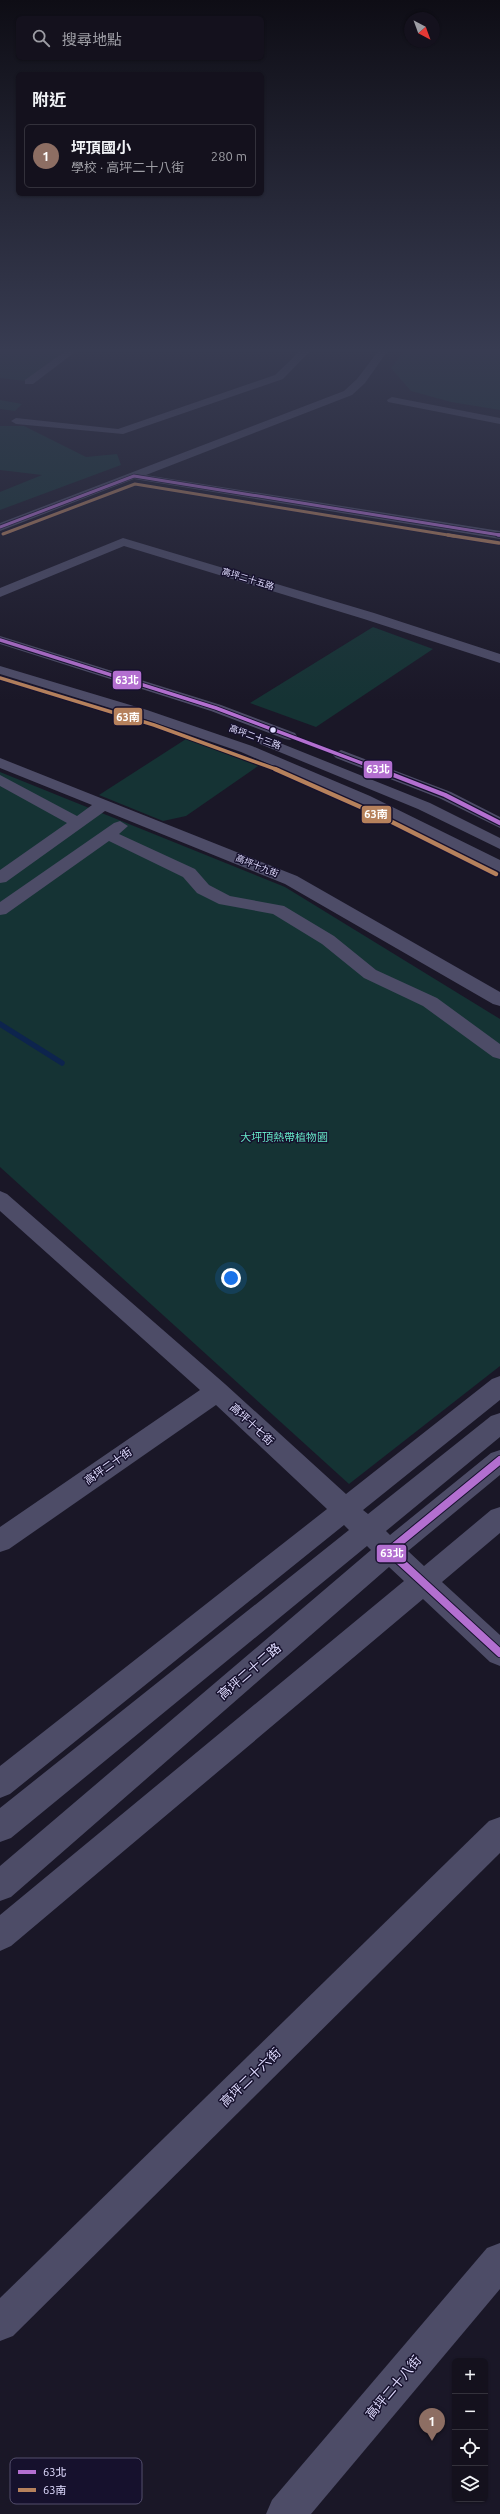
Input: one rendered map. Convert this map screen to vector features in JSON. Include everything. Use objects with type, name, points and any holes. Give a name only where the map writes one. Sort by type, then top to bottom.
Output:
[{"type":"street","points":[[0,527],[159,466]]},
{"type":"street","points":[[134,476],[500,535]]},
{"type":"street","name":"高坪二十五路","points":[[0,594],[123,542],[377,618],[500,659]]},
{"type":"street","name":"高坪二十三路","points":[[0,640],[223,711],[445,795],[500,822]]},
{"type":"street","name":"高坪二十三路","points":[[0,655],[202,717],[296,752],[424,806],[500,844]]},
{"type":"street","name":"高坪二十三路","points":[[0,670],[186,727],[281,763],[401,816],[500,867]]},
{"type":"street","name":"高坪十九街","points":[[0,763],[291,880],[500,1000]]},
{"type":"street","points":[[0,780],[78,823]]},
{"type":"street","points":[[0,878],[104,804]]},
{"type":"street","points":[[0,910],[134,817]]},
{"type":"street","points":[[108,835],[182,869],[189,873],[203,890],[225,900],[278,910],[328,940],[370,974],[430,1002],[500,1053]]},
{"type":"street","name":"高坪十七街","points":[[0,1199],[217,1392],[500,1653]]},
{"type":"street","points":[[0,1784],[500,1386]]},
{"type":"street","name":"高坪二十街","points":[[0,1542],[217,1392]]},
{"type":"street","points":[[0,1827],[500,1423]]},
{"type":"street","name":"高坪二十二路","points":[[0,1886],[389,1551],[500,1460]]},
{"type":"street","points":[[0,1935],[500,1518]]},
{"type":"street","name":"高坪二十六街","points":[[0,2323],[500,1832]]},
{"type":"street","name":"高坪二十八街","points":[[286,2514],[500,2261]]},
{"type":"green space","points":[[0,466],[117,466],[0,510],[0,492],[42,475],[0,470]]},
{"type":"green space","points":[[373,627],[433,649],[316,727],[250,703]]},
{"type":"green space","points":[[186,739],[258,766],[186,816],[163,821],[99,795]]},
{"type":"green space","name":"大坪頂熱帶植物園","points":[[0,772],[285,887],[500,1019],[500,1366],[349,1484],[0,1167]]},
{"type":"waterway","points":[[0,1024],[62,1063]]},
{"type":"transit line","name":"63北","points":[[0,527],[134,476],[500,535]]},
{"type":"transit line","name":"63南","points":[[3,534],[135,484],[499,543]]},
{"type":"transit line","name":"63北","points":[[0,640],[216,708],[445,795],[500,823]]},
{"type":"transit line","name":"63南","points":[[0,678],[154,725],[214,746],[309,783],[372,812],[496,874]]},
{"type":"transit line","name":"63北","points":[[500,1460],[389,1551],[500,1653]]},
{"type":"place","name":"坪頂國小","points":[[432,2441]]}]
